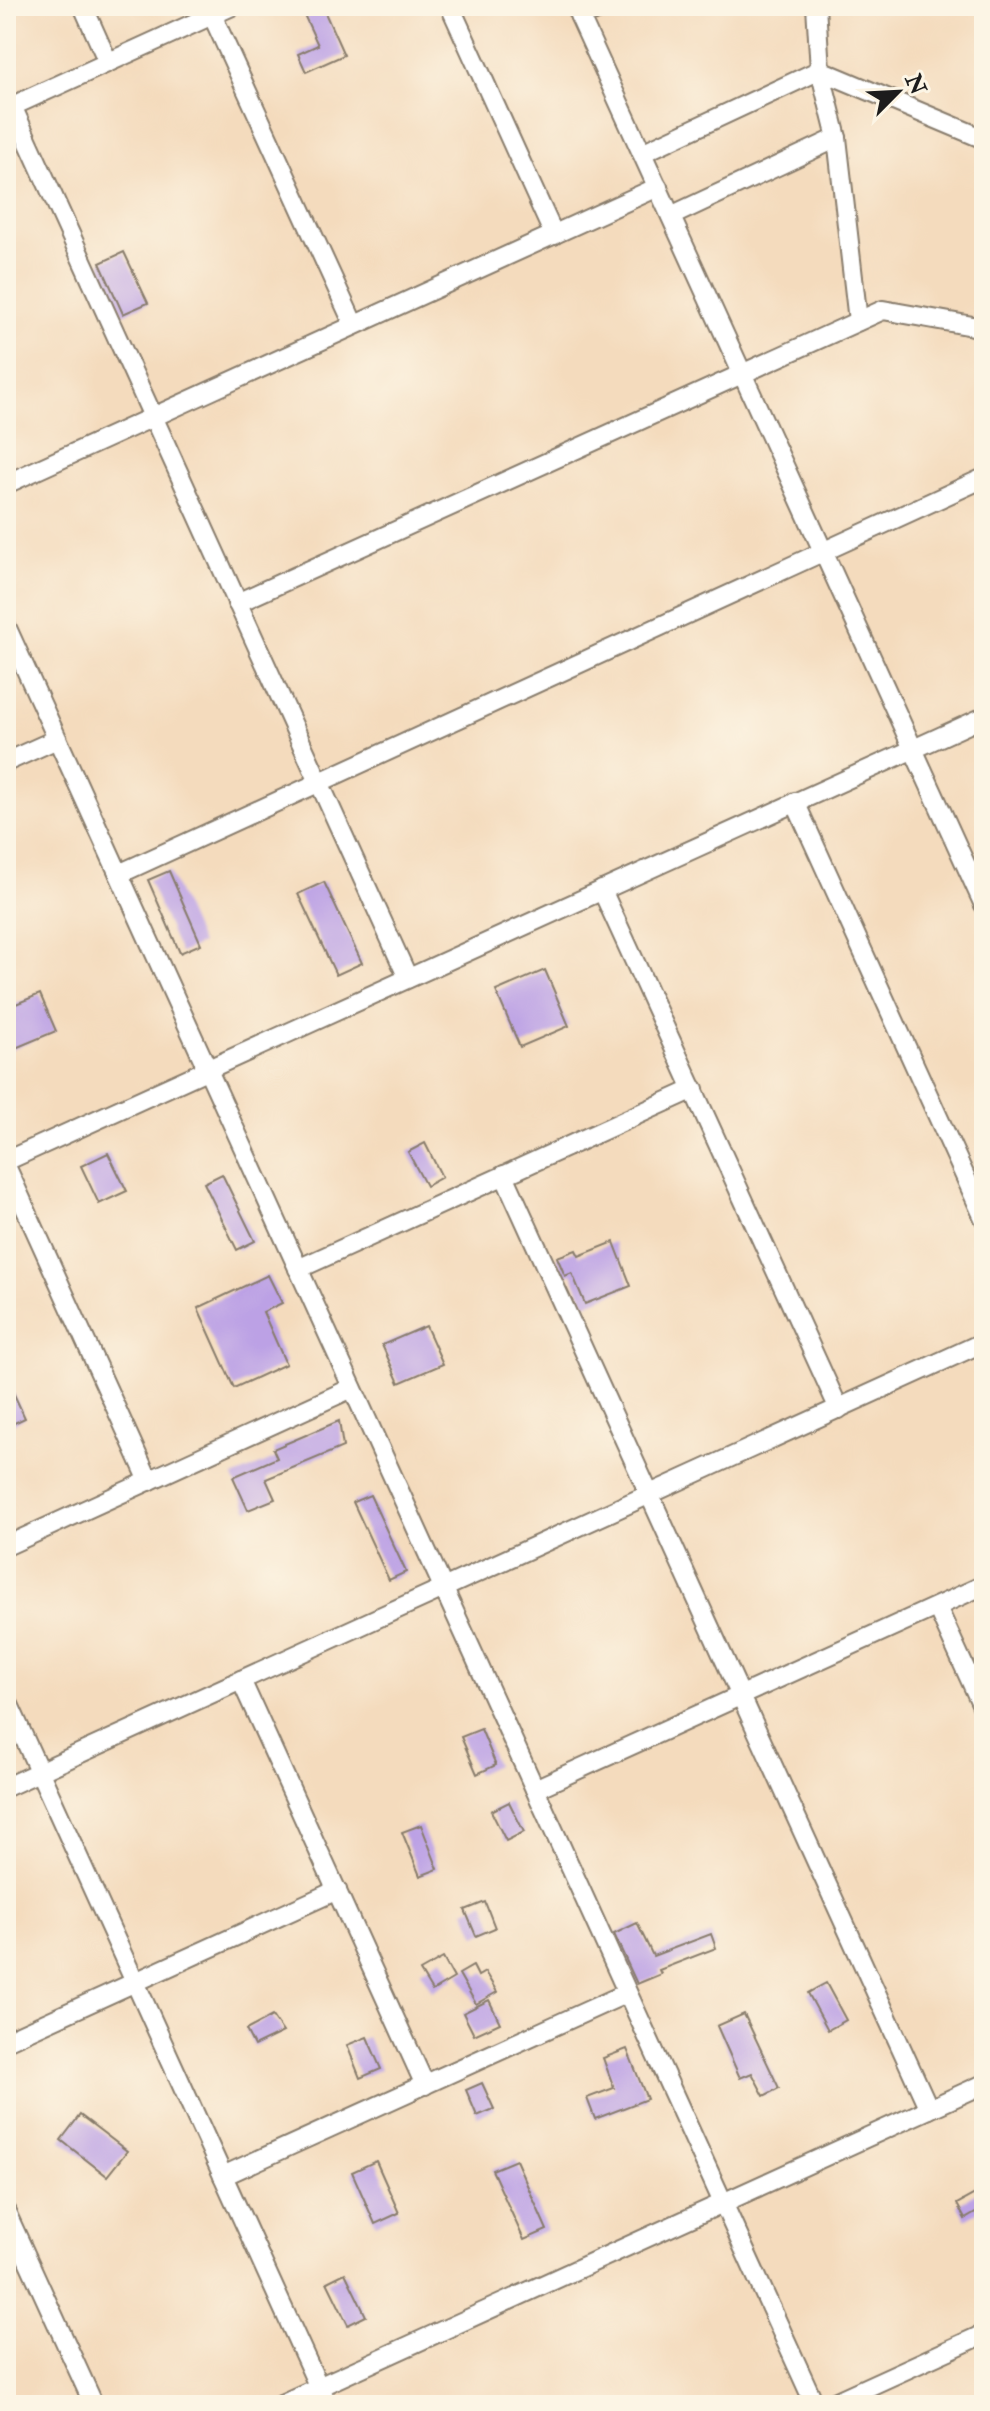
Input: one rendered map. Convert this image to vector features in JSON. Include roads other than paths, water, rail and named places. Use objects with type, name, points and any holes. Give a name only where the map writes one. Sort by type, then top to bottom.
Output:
[{"type":"street","points":[[83,6],[108,62]]},
{"type":"street","points":[[232,6],[210,10],[108,62],[9,107],[408,978]]},
{"type":"street","points":[[450,6],[554,235]]},
{"type":"street","points":[[606,6],[578,12],[982,895]]},
{"type":"street","points":[[816,6],[820,70],[837,138],[858,321]]},
{"type":"street","points":[[210,10],[354,325]]},
{"type":"street","points":[[642,153],[820,70],[983,137]]},
{"type":"street","points":[[671,216],[837,138]]},
{"type":"street","points":[[6,484],[658,187]]},
{"type":"street","points":[[237,603],[883,310],[984,328]]},
{"type":"street","points":[[119,874],[984,478]]},
{"type":"street","points":[[6,626],[815,2405]]},
{"type":"street","points":[[149,1481],[6,1163],[984,717]]},
{"type":"street","points":[[6,762],[57,739]]},
{"type":"street","points":[[795,802],[984,1218]]},
{"type":"street","points":[[602,890],[839,1409]]},
{"type":"street","points":[[298,1269],[694,1089]]},
{"type":"street","points":[[504,1175],[929,2109]]},
{"type":"street","points":[[6,1787],[984,1342]]},
{"type":"street","points":[[6,1546],[352,1388]]},
{"type":"street","points":[[535,1789],[984,1585]]},
{"type":"street","points":[[937,1607],[984,1710]]},
{"type":"street","points":[[241,1680],[425,2085]]},
{"type":"street","points":[[6,1698],[327,2405]]},
{"type":"street","points":[[6,2041],[337,1890]]},
{"type":"street","points":[[223,2176],[627,1993]]},
{"type":"street","points":[[279,2405],[984,2084]]},
{"type":"street","points":[[6,2212],[94,2405]]},
{"type":"street","points":[[828,2405],[984,2334]]}]
